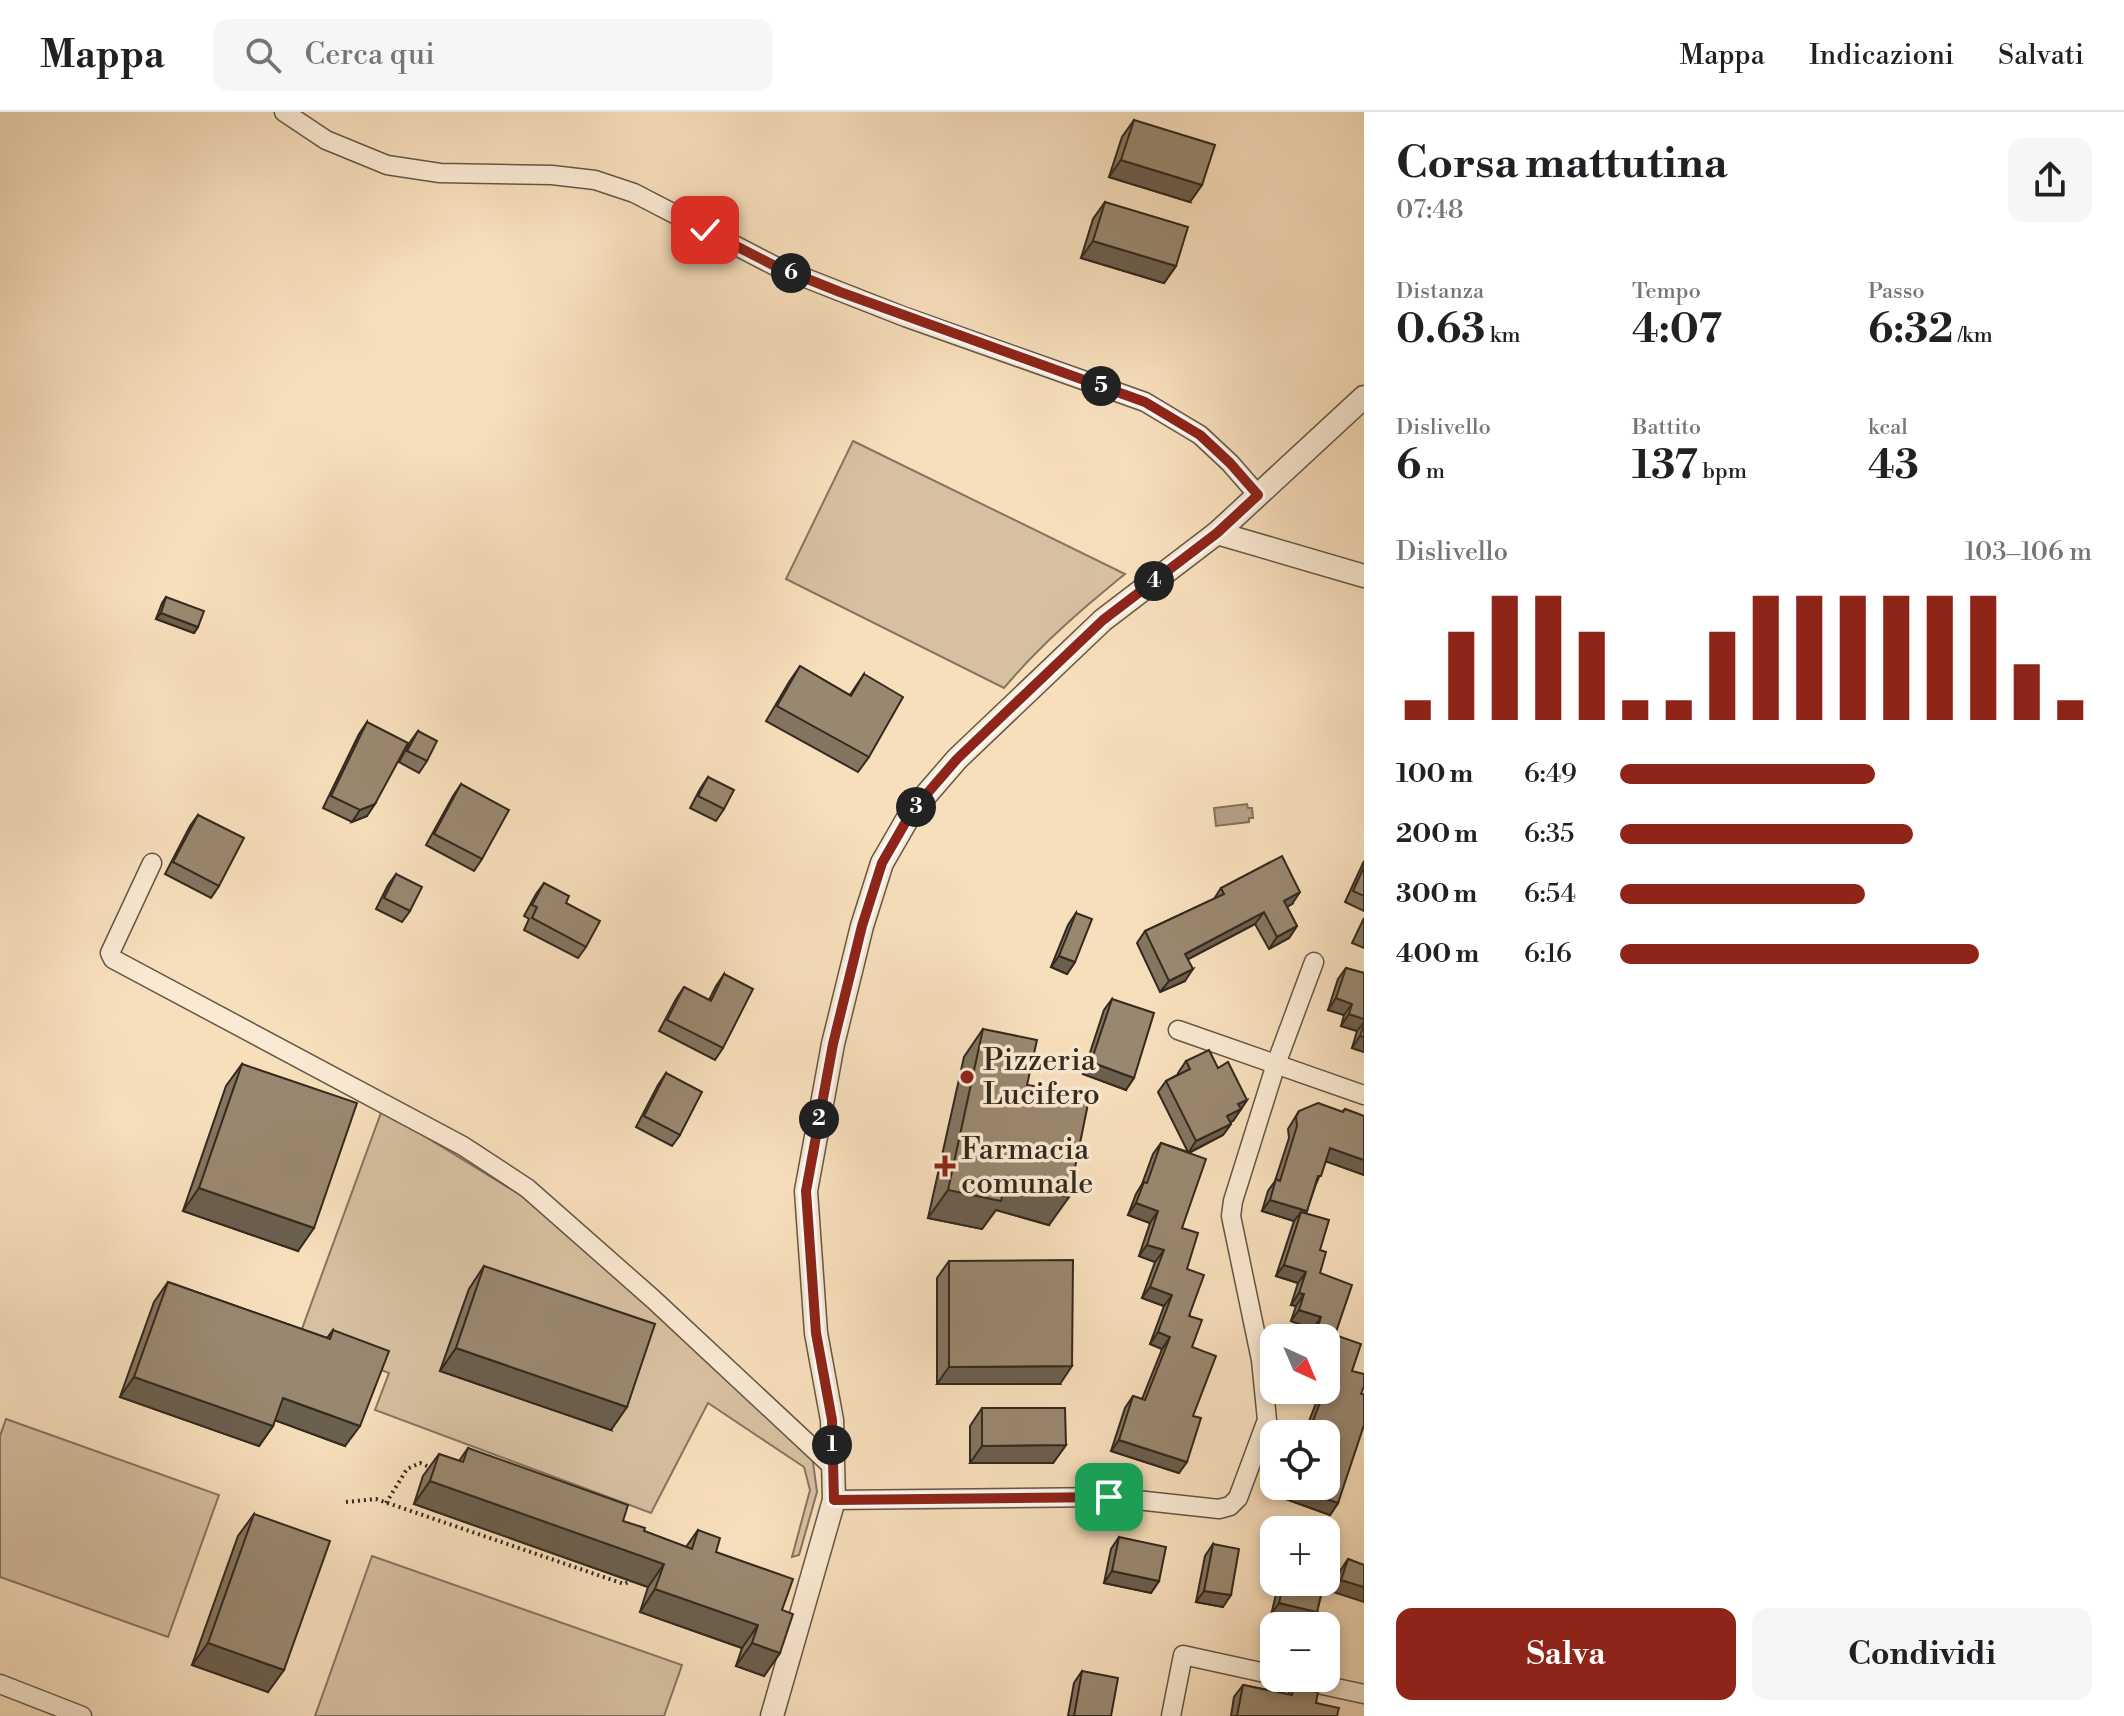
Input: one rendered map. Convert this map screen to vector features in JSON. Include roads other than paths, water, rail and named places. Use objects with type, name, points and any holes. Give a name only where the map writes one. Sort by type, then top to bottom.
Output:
[{"type":"street","points":[[284,112],[326,140],[387,165],[440,173],[552,175],[595,180],[634,193],[775,266],[905,317],[1145,402],[1200,435],[1258,495]]},
{"type":"street","points":[[772,1716],[834,1500],[832,1420],[816,1333],[806,1191],[836,1033],[862,926],[882,863],[912,811],[957,759],[1103,620],[1217,533],[1364,397]]},
{"type":"street","points":[[1217,533],[1364,576]]},
{"type":"street","points":[[152,863],[110,953],[113,959],[463,1146],[527,1188],[653,1299],[833,1467]]},
{"type":"street","points":[[834,1500],[1109,1497],[1219,1509],[1230,1506],[1238,1498],[1267,1420],[1261,1360],[1231,1216],[1233,1201],[1276,1064],[1314,962]]},
{"type":"street","points":[[1178,1030],[1364,1095]]},
{"type":"street","points":[[1171,1716],[1183,1655],[1260,1672]]},
{"type":"street","points":[[0,1684],[82,1716]]},
{"type":"street","points":[[1340,1689],[1364,1694]]},
{"type":"place","name":"Pizzeria Lucifero","points":[[967,1077]]},
{"type":"place","name":"Farmacia comunale","points":[[945,1166]]}]
